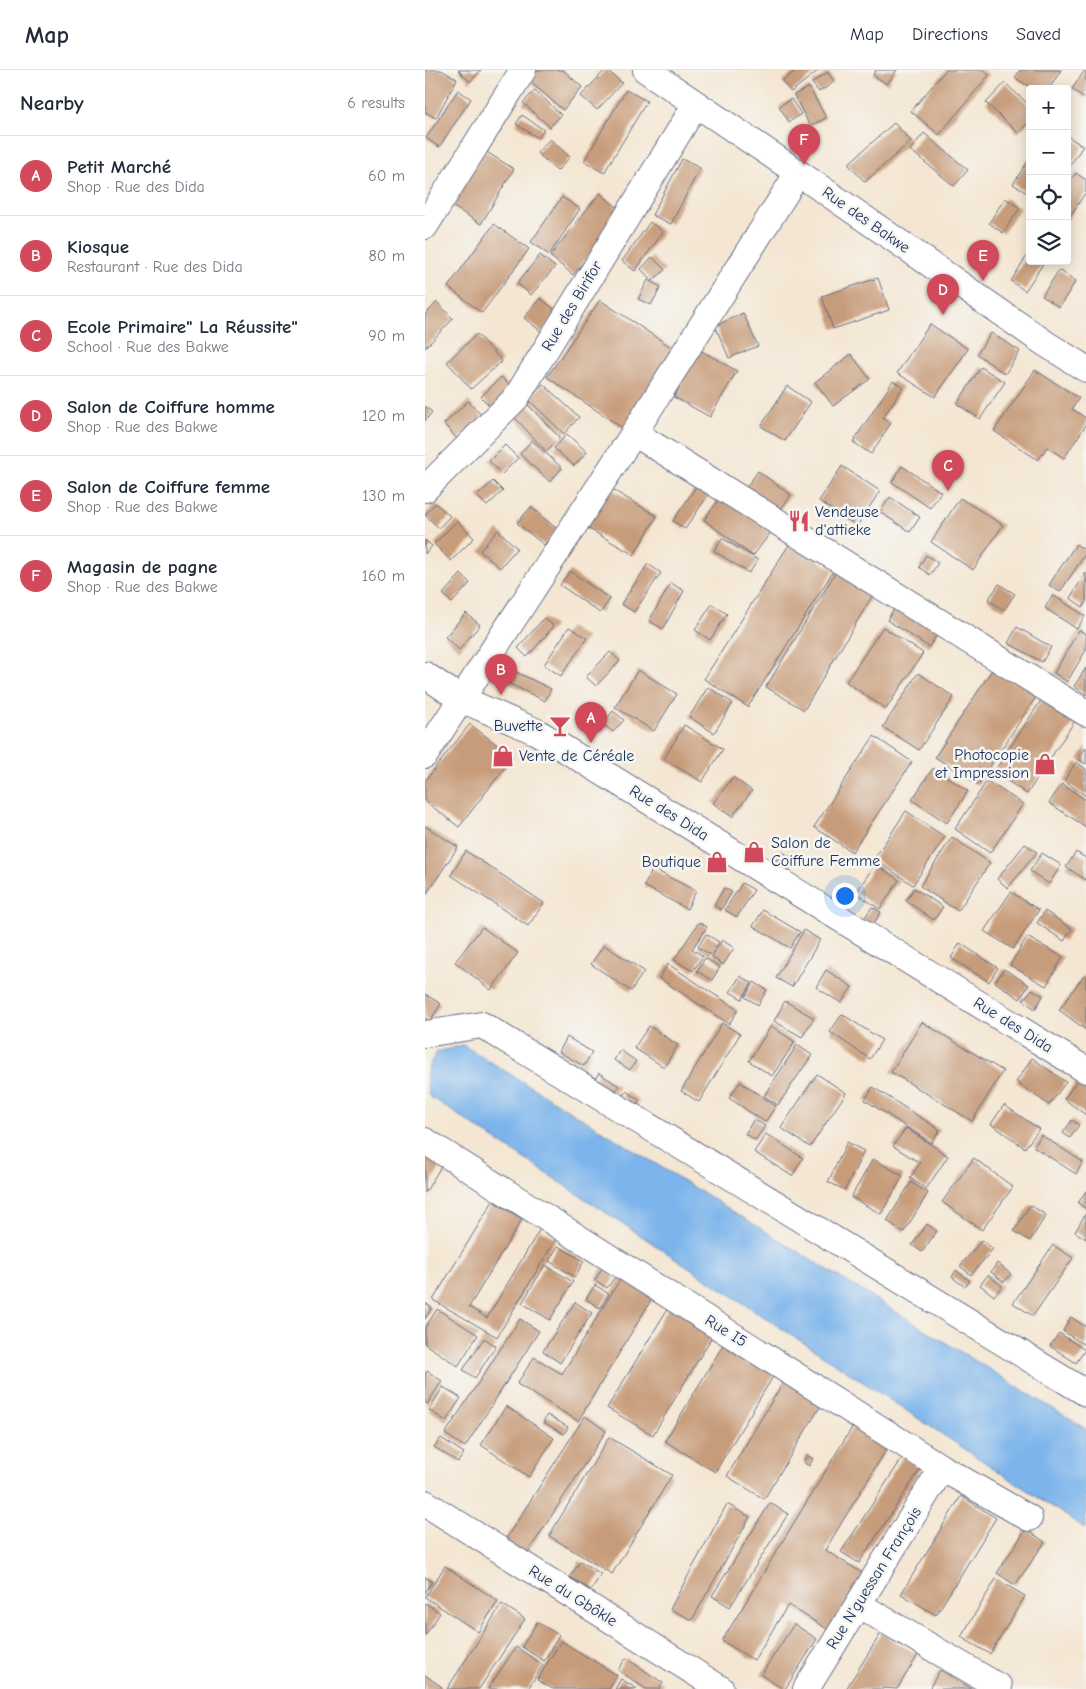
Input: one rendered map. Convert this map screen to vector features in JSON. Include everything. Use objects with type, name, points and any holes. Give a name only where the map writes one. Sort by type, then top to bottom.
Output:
[{"type":"street","points":[[425,226],[523,70]]},
{"type":"street","name":"Rue des Bakwe","points":[[647,70],[966,290],[1086,369]]},
{"type":"street","name":"Rue des Birifor","points":[[425,489],[516,398],[696,104]]},
{"type":"street","points":[[425,755],[634,434],[798,173]]},
{"type":"street","points":[[634,434],[1086,713]]},
{"type":"street","name":"Rue des Dida","points":[[425,676],[461,699],[537,732],[1086,1070]]},
{"type":"street","points":[[425,1034],[483,1026],[1086,1393]]},
{"type":"street","name":"Rue I5","points":[[425,1141],[943,1468],[1029,1518]]},
{"type":"street","name":"Rue N'guessan François","points":[[806,1689],[943,1468]]},
{"type":"street","name":"Rue du Gbôkle","points":[[425,1504],[721,1689]]},
{"type":"street","points":[[859,1605],[999,1687]]},
{"type":"water","points":[[463,1045],[1086,1429],[1086,1529],[429,1096],[427,1072],[437,1052]]},
{"type":"building","points":[[425,70],[441,70],[457,79],[436,118],[425,112]]},
{"type":"building","points":[[458,70],[481,70],[470,82]]},
{"type":"building","points":[[537,70],[563,70],[582,87],[563,110],[528,80]]},
{"type":"building","points":[[605,70],[622,83],[597,110],[581,96]]},
{"type":"building","points":[[797,70],[819,70],[791,92],[782,81]]},
{"type":"building","points":[[876,70],[897,70],[887,84],[873,75]]},
{"type":"building","points":[[946,70],[983,70],[989,75],[939,135],[911,111]]},
{"type":"building","points":[[1020,70],[1061,70],[1052,85],[1026,85],[1015,78]]},
{"type":"building","points":[[1086,70],[1086,99],[1072,89]]},
{"type":"building","points":[[828,72],[834,82],[819,92],[812,83]]},
{"type":"building","points":[[1005,83],[1026,102],[1026,125],[1018,133],[986,103]]},
{"type":"building","points":[[809,87],[826,118],[810,126],[794,95]]},
{"type":"building","points":[[458,90],[471,99],[439,147],[426,138]]},
{"type":"building","points":[[535,90],[561,115],[550,127],[523,103]]},
{"type":"building","points":[[626,90],[647,101],[604,173],[584,161]]},
{"type":"building","points":[[791,99],[801,114],[789,122],[779,106]]},
{"type":"building","points":[[522,115],[544,130],[538,138],[516,124]]},
{"type":"building","points":[[894,123],[911,141],[865,182],[848,164]]},
{"type":"building","points":[[924,133],[968,170],[954,186],[910,150]]},
{"type":"building","points":[[1071,138],[1083,146],[1071,164]]},
{"type":"building","points":[[550,139],[570,157],[557,171],[537,153]]},
{"type":"building","points":[[485,151],[514,169],[481,224],[452,206]]},
{"type":"building","points":[[682,159],[700,168],[671,224],[652,215]]},
{"type":"building","points":[[1026,164],[1026,192],[1013,184]]},
{"type":"building","points":[[1076,173],[1086,180],[1086,192],[1071,215],[1071,180]]},
{"type":"building","points":[[600,193],[623,212],[573,275],[550,256]]},
{"type":"building","points":[[562,197],[580,209],[549,255],[531,242]]},
{"type":"building","points":[[1005,198],[1020,208],[1003,233],[989,223]]},
{"type":"building","points":[[650,222],[663,232],[635,271],[622,261]]},
{"type":"building","points":[[494,224],[529,249],[482,313],[448,287]]},
{"type":"building","points":[[540,255],[555,267],[531,295],[517,283]]},
{"type":"building","points":[[652,257],[665,270],[652,281],[641,269]]},
{"type":"building","points":[[1026,257],[1026,265],[1042,265],[1025,291],[1011,281]]},
{"type":"building","points":[[1059,270],[1076,281],[1059,307],[1042,296]]},
{"type":"building","points":[[878,278],[889,310],[833,329],[822,296]]},
{"type":"building","points":[[648,280],[661,287],[651,305],[638,299]]},
{"type":"building","points":[[540,298],[557,311],[542,332],[524,318]]},
{"type":"building","points":[[600,300],[677,351],[624,429],[547,377]]},
{"type":"building","points":[[437,302],[453,319],[425,348],[425,315]]},
{"type":"building","points":[[743,313],[758,346],[729,358],[715,326]]},
{"type":"building","points":[[930,324],[968,349],[935,397],[897,373]]},
{"type":"building","points":[[991,333],[1020,351],[1005,374],[977,354]]},
{"type":"building","points":[[477,334],[502,361],[471,389],[447,362]]},
{"type":"building","points":[[700,350],[737,371],[710,417],[674,397]]},
{"type":"building","points":[[851,354],[870,379],[833,406],[815,382]]},
{"type":"building","points":[[981,367],[1005,382],[980,419],[957,404]]},
{"type":"building","points":[[1035,370],[1079,398],[1072,409],[1086,418],[1086,425],[1064,458],[1047,447],[1038,460],[994,431]]},
{"type":"building","points":[[501,377],[514,390],[494,410],[481,397]]},
{"type":"building","points":[[893,381],[903,387],[883,418],[891,423],[871,454],[853,442]]},
{"type":"building","points":[[543,384],[579,417],[564,434],[529,400]]},
{"type":"building","points":[[787,386],[811,402],[785,441],[761,426]]},
{"type":"building","points":[[468,401],[483,417],[458,440],[444,424]]},
{"type":"building","points":[[528,405],[560,438],[546,451],[515,418]]},
{"type":"building","points":[[425,406],[432,412],[425,421]]},
{"type":"building","points":[[567,434],[587,452],[574,466],[554,448]]},
{"type":"building","points":[[532,440],[562,468],[550,482],[520,454]]},
{"type":"building","points":[[505,445],[518,458],[502,474],[489,461]]},
{"type":"building","points":[[842,466],[880,491],[857,526],[819,501]]},
{"type":"building","points":[[902,466],[941,492],[930,508],[892,482]]},
{"type":"building","points":[[758,471],[791,495],[778,513],[745,489]]},
{"type":"building","points":[[493,481],[503,491],[487,506],[477,496]]},
{"type":"building","points":[[697,485],[709,494],[685,529],[673,521]]},
{"type":"building","points":[[608,487],[657,516],[634,555],[584,526]]},
{"type":"building","points":[[721,496],[771,532],[753,556],[704,520]]},
{"type":"building","points":[[890,497],[920,517],[910,532],[880,512]]},
{"type":"building","points":[[960,498],[1003,525],[973,570],[931,542]]},
{"type":"building","points":[[435,503],[450,516],[439,528],[425,515]]},
{"type":"building","points":[[531,507],[557,529],[544,545],[517,523]]},
{"type":"building","points":[[457,521],[474,538],[451,561],[434,544]]},
{"type":"building","points":[[498,530],[517,548],[500,568],[480,551]]},
{"type":"building","points":[[722,538],[758,560],[749,573],[714,551]]},
{"type":"building","points":[[425,540],[432,546],[425,554]]},
{"type":"building","points":[[790,543],[834,570],[748,707],[704,679]]},
{"type":"building","points":[[1076,544],[1086,553],[1060,592],[1049,585]]},
{"type":"building","points":[[926,555],[938,563],[930,575],[919,567]]},
{"type":"building","points":[[648,564],[661,573],[634,612],[621,604]]},
{"type":"building","points":[[837,570],[874,593],[804,710],[766,687]]},
{"type":"building","points":[[570,571],[610,599],[600,613],[560,585]]},
{"type":"building","points":[[1086,573],[1086,602],[1083,607],[1070,598]]},
{"type":"building","points":[[461,574],[470,583],[452,603],[443,594]]},
{"type":"building","points":[[671,583],[684,591],[663,629],[649,621]]},
{"type":"building","points":[[999,584],[1015,594],[1004,610],[988,600]]},
{"type":"building","points":[[1053,595],[1085,616],[1077,629],[1045,608]]},
{"type":"building","points":[[898,603],[940,630],[929,647],[887,620]]},
{"type":"building","points":[[712,604],[727,614],[710,640],[695,630]]},
{"type":"building","points":[[466,613],[480,625],[459,650],[445,637]]},
{"type":"building","points":[[544,618],[554,626],[527,657],[518,648]]},
{"type":"building","points":[[569,627],[587,638],[561,676],[544,665]]},
{"type":"building","points":[[883,627],[923,653],[886,709],[846,682]]},
{"type":"building","points":[[1017,627],[1051,647],[1042,662],[1008,643]]},
{"type":"building","points":[[1079,630],[1086,634],[1086,650],[1067,682],[1054,673]]},
{"type":"building","points":[[610,652],[620,661],[596,686],[586,677]]},
{"type":"building","points":[[506,667],[551,689],[545,701],[500,679]]},
{"type":"building","points":[[994,667],[1037,695],[978,785],[935,757]]},
{"type":"building","points":[[1086,668],[1086,695],[1074,686]]},
{"type":"building","points":[[638,670],[677,694],[654,731],[615,707]]},
{"type":"building","points":[[918,673],[954,697],[919,750],[883,727]]},
{"type":"building","points":[[708,687],[733,703],[714,733],[689,717]]},
{"type":"building","points":[[1045,694],[1078,716],[1027,794],[994,772]]},
{"type":"building","points":[[613,711],[624,720],[613,732],[603,724]]},
{"type":"building","points":[[470,724],[513,757],[459,827],[425,801],[425,781]]},
{"type":"building","points":[[684,725],[723,749],[702,782],[664,759]]},
{"type":"building","points":[[874,736],[912,762],[852,852],[814,827]]},
{"type":"building","points":[[1086,747],[1086,764],[1078,759]]},
{"type":"building","points":[[1076,762],[1086,769],[1086,796],[1064,781]]},
{"type":"building","points":[[933,768],[968,791],[947,823],[912,800]]},
{"type":"building","points":[[733,777],[752,791],[732,817],[713,803]]},
{"type":"building","points":[[987,781],[1023,804],[990,853],[955,829]]},
{"type":"building","points":[[1062,784],[1086,800],[1086,827],[1049,803]]},
{"type":"building","points":[[906,811],[945,837],[913,885],[874,859]]},
{"type":"building","points":[[425,826],[458,847],[425,896]]},
{"type":"building","points":[[952,837],[990,863],[958,911],[920,886]]},
{"type":"building","points":[[1025,844],[1037,852],[1008,888],[997,879]]},
{"type":"building","points":[[466,851],[544,903],[528,926],[451,875]]},
{"type":"building","points":[[780,851],[795,859],[784,878],[770,868]]},
{"type":"building","points":[[1076,852],[1086,858],[1086,880],[1066,867]]},
{"type":"building","points":[[1042,853],[1061,865],[1049,884],[1030,871]]},
{"type":"building","points":[[875,864],[899,880],[880,909],[856,893]]},
{"type":"building","points":[[653,869],[696,891],[687,909],[644,886]]},
{"type":"building","points":[[742,883],[754,890],[737,917],[725,910]]},
{"type":"building","points":[[724,888],[732,892],[721,910],[714,905]]},
{"type":"building","points":[[914,888],[943,907],[934,920],[906,901]]},
{"type":"building","points":[[1011,892],[1039,910],[1013,949],[984,931]]},
{"type":"building","points":[[872,907],[881,912],[872,926],[863,920]]},
{"type":"building","points":[[763,910],[800,932],[790,948],[753,926]]},
{"type":"building","points":[[1045,911],[1072,929],[1064,941],[1037,923]]},
{"type":"building","points":[[699,922],[707,927],[692,949],[703,956],[693,971],[674,960]]},
{"type":"building","points":[[482,927],[518,953],[491,990],[455,962]]},
{"type":"building","points":[[804,930],[820,940],[792,987],[776,978]]},
{"type":"building","points":[[706,934],[719,942],[711,955],[698,947]]},
{"type":"building","points":[[1027,937],[1063,957],[1046,986],[1010,965]]},
{"type":"building","points":[[722,940],[734,948],[723,965],[712,957]]},
{"type":"building","points":[[960,943],[998,968],[989,982],[951,958]]},
{"type":"building","points":[[604,945],[644,971],[631,991],[591,964]]},
{"type":"building","points":[[705,958],[720,967],[712,980],[697,971]]},
{"type":"building","points":[[668,964],[738,1010],[729,1024],[659,978]]},
{"type":"building","points":[[1004,969],[1029,985],[1020,999],[995,982]]},
{"type":"building","points":[[826,970],[852,987],[841,1003],[816,987]]},
{"type":"building","points":[[1084,975],[1086,977],[1086,1030],[1059,1010]]},
{"type":"building","points":[[740,976],[752,983],[742,999],[730,992]]},
{"type":"building","points":[[754,982],[767,990],[758,1005],[745,997]]},
{"type":"building","points":[[1032,989],[1043,996],[1035,1009],[1023,1000]]},
{"type":"building","points":[[425,994],[441,1004],[430,1021],[425,1018]]},
{"type":"building","points":[[785,1001],[814,1018],[802,1037],[774,1021]]},
{"type":"building","points":[[842,1014],[882,1040],[870,1059],[830,1032]]},
{"type":"building","points":[[922,1022],[1003,1071],[972,1121],[891,1072]]},
{"type":"building","points":[[722,1023],[740,1034],[699,1102],[681,1091]]},
{"type":"building","points":[[649,1026],[678,1045],[664,1067],[634,1048]]},
{"type":"building","points":[[771,1026],[795,1042],[772,1076],[749,1061]]},
{"type":"building","points":[[567,1037],[592,1052],[584,1066],[559,1052]]},
{"type":"building","points":[[797,1045],[812,1055],[778,1105],[764,1096]]},
{"type":"building","points":[[620,1050],[636,1061],[630,1070],[614,1060]]},
{"type":"building","points":[[1032,1058],[1066,1082],[1049,1105],[1016,1082]]},
{"type":"building","points":[[599,1073],[619,1086],[613,1094],[594,1081]]},
{"type":"building","points":[[817,1074],[846,1093],[810,1147],[781,1128]]},
{"type":"building","points":[[1080,1076],[1086,1081],[1086,1115],[1064,1099]]},
{"type":"building","points":[[740,1082],[776,1106],[765,1122],[729,1098]]},
{"type":"building","points":[[873,1087],[940,1130],[931,1143],[865,1100]]},
{"type":"building","points":[[626,1091],[639,1100],[636,1106],[622,1097]]},
{"type":"building","points":[[1004,1105],[1039,1129],[1025,1148],[991,1124]]},
{"type":"building","points":[[754,1119],[765,1126],[755,1140],[745,1134]]},
{"type":"building","points":[[1072,1120],[1079,1125],[1070,1138],[1063,1133]]},
{"type":"building","points":[[906,1128],[948,1156],[926,1189],[910,1178],[920,1163],[893,1146]]},
{"type":"building","points":[[766,1134],[803,1158],[792,1176],[754,1152]]},
{"type":"building","points":[[1041,1135],[1083,1162],[1076,1174],[1034,1147]]},
{"type":"building","points":[[847,1142],[864,1151],[845,1190],[828,1182]]},
{"type":"building","points":[[425,1154],[442,1165],[425,1193]]},
{"type":"building","points":[[974,1158],[1013,1187],[982,1230],[942,1202]]},
{"type":"building","points":[[873,1159],[903,1176],[881,1214],[851,1197]]},
{"type":"building","points":[[911,1182],[928,1193],[904,1232],[887,1221]]},
{"type":"building","points":[[1086,1191],[1086,1209],[1078,1203]]},
{"type":"building","points":[[493,1201],[522,1219],[469,1307],[487,1318],[540,1229],[556,1239],[497,1337],[433,1300]]},
{"type":"building","points":[[1030,1205],[1046,1215],[1030,1241],[1014,1231]]},
{"type":"building","points":[[1086,1213],[1086,1239],[1075,1232]]},
{"type":"building","points":[[927,1224],[937,1231],[922,1252],[912,1245]]},
{"type":"building","points":[[982,1240],[993,1249],[971,1275],[960,1266]]},
{"type":"building","points":[[1053,1245],[1073,1258],[1033,1316],[1013,1303]]},
{"type":"building","points":[[558,1246],[584,1261],[575,1277],[549,1261]]},
{"type":"building","points":[[997,1263],[1011,1274],[1004,1282],[991,1272]]},
{"type":"building","points":[[545,1265],[573,1282],[550,1320],[522,1303]]},
{"type":"building","points":[[602,1268],[615,1277],[607,1288],[595,1280]]},
{"type":"building","points":[[956,1270],[970,1281],[965,1287],[952,1277]]},
{"type":"building","points":[[624,1273],[656,1292],[578,1421],[517,1384],[534,1357],[562,1374]]},
{"type":"building","points":[[988,1275],[1002,1286],[994,1296],[980,1285]]},
{"type":"building","points":[[595,1285],[609,1294],[600,1308],[586,1299]]},
{"type":"building","points":[[575,1302],[592,1313],[560,1363],[543,1351]]},
{"type":"building","points":[[425,1303],[432,1307],[425,1319]]},
{"type":"building","points":[[670,1305],[715,1332],[653,1435],[607,1408]]},
{"type":"building","points":[[437,1309],[478,1335],[458,1366],[425,1344],[425,1328]]},
{"type":"building","points":[[1071,1317],[1086,1327],[1086,1346],[1063,1331]]},
{"type":"building","points":[[520,1319],[539,1331],[465,1447],[445,1434]]},
{"type":"building","points":[[1059,1333],[1085,1350],[1076,1363],[1050,1346]]},
{"type":"building","points":[[484,1338],[496,1346],[475,1378],[463,1370]]},
{"type":"building","points":[[726,1340],[777,1370],[715,1472],[665,1441]]},
{"type":"building","points":[[427,1371],[442,1381],[427,1404],[425,1402],[425,1375]]},
{"type":"building","points":[[785,1379],[823,1402],[764,1499],[727,1476]]},
{"type":"building","points":[[443,1387],[461,1398],[446,1421],[429,1410]]},
{"type":"building","points":[[506,1406],[554,1438],[529,1477],[481,1445]]},
{"type":"building","points":[[547,1415],[568,1427],[564,1434],[543,1422]]},
{"type":"building","points":[[585,1416],[606,1431],[525,1557],[503,1543]]},
{"type":"building","points":[[854,1424],[889,1445],[825,1550],[864,1574],[830,1631],[788,1605],[754,1660],[722,1641]]},
{"type":"building","points":[[609,1437],[672,1475],[612,1574],[549,1536]]},
{"type":"building","points":[[441,1438],[464,1453],[458,1462],[434,1447]]},
{"type":"building","points":[[807,1455],[813,1459],[809,1466],[803,1462]]},
{"type":"building","points":[[903,1457],[921,1468],[859,1563],[841,1552]]},
{"type":"building","points":[[961,1496],[996,1518],[936,1615],[901,1594]]},
{"type":"building","points":[[770,1503],[788,1514],[730,1607],[712,1596]]},
{"type":"building","points":[[727,1504],[750,1517],[692,1620],[670,1609]]},
{"type":"building","points":[[1026,1529],[1045,1542],[1015,1585],[997,1573]]},
{"type":"building","points":[[580,1561],[601,1574],[591,1590],[570,1577]]},
{"type":"building","points":[[445,1566],[498,1601],[478,1632],[425,1597]]},
{"type":"building","points":[[425,1577],[432,1582],[425,1593]]},
{"type":"building","points":[[996,1579],[1025,1596],[990,1654],[961,1637]]},
{"type":"building","points":[[425,1603],[440,1613],[425,1636]]},
{"type":"building","points":[[502,1604],[525,1619],[479,1689],[447,1689]]},
{"type":"building","points":[[537,1622],[559,1635],[544,1661],[522,1647]]},
{"type":"building","points":[[794,1624],[817,1639],[785,1689],[783,1689],[761,1675]]},
{"type":"building","points":[[881,1633],[918,1655],[897,1689],[846,1689]]},
{"type":"building","points":[[561,1641],[617,1675],[609,1689],[553,1689],[537,1680]]},
{"type":"building","points":[[516,1647],[543,1665],[528,1689],[488,1689]]},
{"type":"building","points":[[626,1658],[663,1683],[659,1689],[646,1689],[618,1670]]},
{"type":"building","points":[[940,1670],[972,1689],[929,1689]]},
{"type":"building","points":[[425,1675],[442,1687],[441,1689],[425,1689]]},
{"type":"building","points":[[621,1679],[637,1689],[615,1689]]},
{"type":"place","name":"Magasin de pagne","points":[[804,165]]},
{"type":"place","name":"Salon de Coiffure femme","points":[[983,281]]},
{"type":"place","name":"Salon de Coiffure homme","points":[[943,315]]},
{"type":"place","name":"Ecole Primaire\" La Réussite\"","points":[[948,491]]},
{"type":"place","name":"Vendeuse d'attieke","points":[[799,521]]},
{"type":"place","name":"Kiosque","points":[[501,695]]},
{"type":"place","name":"Buvette","points":[[560,726]]},
{"type":"place","name":"Petit Marché","points":[[591,743]]},
{"type":"place","name":"Vente de Céréale","points":[[503,756]]},
{"type":"place","name":"Photocopie et Impression","points":[[1045,764]]},
{"type":"place","name":"Salon de Coiffure Femme","points":[[754,852]]},
{"type":"place","name":"Boutique","points":[[717,862]]}]
